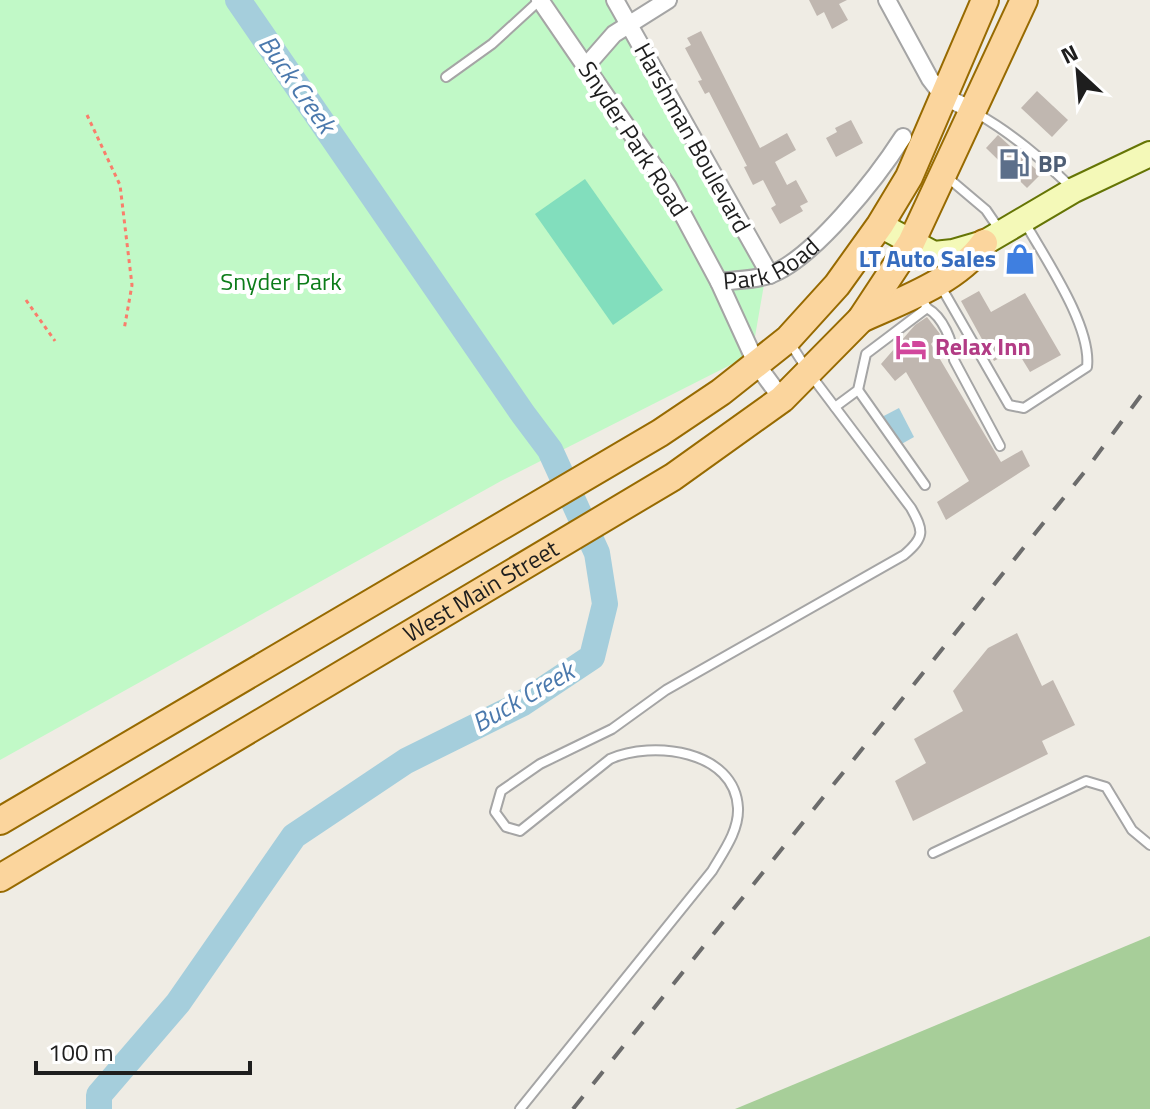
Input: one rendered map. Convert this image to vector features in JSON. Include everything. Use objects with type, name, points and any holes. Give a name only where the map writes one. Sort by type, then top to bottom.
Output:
[{"type":"main road","points":[[880,225],[909,177],[985,0]]},
{"type":"main road","points":[[911,243],[1024,0]]},
{"type":"main road","name":"West Main Street","points":[[0,821],[672,425],[757,365],[788,339],[837,285],[880,225]]},
{"type":"main road","points":[[861,319],[927,294],[973,259],[993,238]]},
{"type":"main road","name":"West Main Street","points":[[0,878],[673,477],[782,399],[810,374],[861,319],[911,243]]},
{"type":"street","name":"Snyder Park Road","points":[[540,0],[668,187],[719,282]]},
{"type":"street","name":"Harshman Boulevard","points":[[615,0],[770,275]]},
{"type":"street","points":[[586,66],[614,34],[668,0]]},
{"type":"street","points":[[887,0],[930,79],[943,96],[972,110]]},
{"type":"street","name":"Park Road","points":[[782,399],[757,365],[719,282],[770,275],[799,256],[847,211],[903,137]]},
{"type":"street","points":[[880,225],[934,254],[953,252],[993,238],[1074,190],[1150,154]]},
{"type":"lane","points":[[446,77],[492,44],[540,0]]},
{"type":"lane","points":[[972,110],[1003,128],[1074,190]]},
{"type":"lane","points":[[943,173],[986,210],[993,238]]},
{"type":"lane","points":[[927,294],[1009,405],[1024,408],[1087,367],[1084,337],[1074,312],[1024,220]]},
{"type":"lane","points":[[835,407],[858,390],[866,354],[927,294]]},
{"type":"lane","points":[[927,294],[954,348],[954,360],[1000,446]]},
{"type":"lane","points":[[520,1109],[712,871],[731,837],[738,810],[736,794],[721,771],[691,755],[674,753],[639,751],[610,759],[520,831],[506,827],[495,812],[501,791],[540,764],[612,729],[666,690],[904,555],[919,540],[920,524],[911,508],[810,374],[788,339]]},
{"type":"lane","points":[[858,390],[925,485]]},
{"type":"lane","points":[[933,853],[1086,781],[1106,787],[1132,830],[1150,845]]},
{"type":"path","points":[[87,115],[120,185],[132,285],[124,330]]},
{"type":"path","points":[[26,300],[55,341]]},
{"type":"green space","name":"Snyder Park","points":[[0,0],[615,0],[766,273],[752,354],[501,481],[0,760]]},
{"type":"green space","points":[[585,179],[663,290],[613,325],[535,214]]},
{"type":"green space","points":[[1150,936],[1150,1109],[735,1109]]},
{"type":"water","points":[[899,408],[914,437],[898,446],[878,419]]},
{"type":"building","points":[[809,0],[847,0],[839,4],[848,20],[832,29],[824,12],[817,16]]},
{"type":"building","points":[[701,31],[760,148],[787,133],[796,150],[775,162],[787,185],[796,180],[808,202],[800,206],[803,211],[780,224],[771,208],[776,205],[763,180],[753,185],[744,167],[747,166],[709,92],[705,94],[698,81],[702,80],[685,48],[691,45],[687,38]]},
{"type":"building","points":[[1037,91],[1068,120],[1052,137],[1021,108]]},
{"type":"building","points":[[851,120],[863,143],[836,157],[826,138],[837,132],[835,128]]},
{"type":"building","points":[[998,135],[1041,174],[1027,188],[986,148]]},
{"type":"building","points":[[979,291],[991,312],[1025,293],[1061,355],[1030,372],[1016,349],[994,361],[961,301]]},
{"type":"building","points":[[927,317],[940,334],[931,344],[1001,462],[1022,450],[1030,466],[946,520],[937,502],[969,481],[906,372],[895,381],[881,364],[915,325]]},
{"type":"building","points":[[1017,633],[1042,686],[1053,680],[1075,725],[1042,741],[1048,754],[913,821],[895,781],[926,763],[914,739],[963,711],[953,691],[988,648]]},
{"type":"waterway","name":"Buck Creek","points":[[99,1109],[99,1095],[178,1003],[294,836],[406,761],[523,703],[592,657],[605,604],[597,553],[550,450],[238,0]]},
{"type":"railway","points":[[573,1109],[1086,470],[1150,383]]},
{"type":"place","name":"BP","points":[[1014,164]]},
{"type":"place","name":"LT Auto Sales","points":[[1020,259]]},
{"type":"place","name":"Relax Inn","points":[[911,347]]}]
